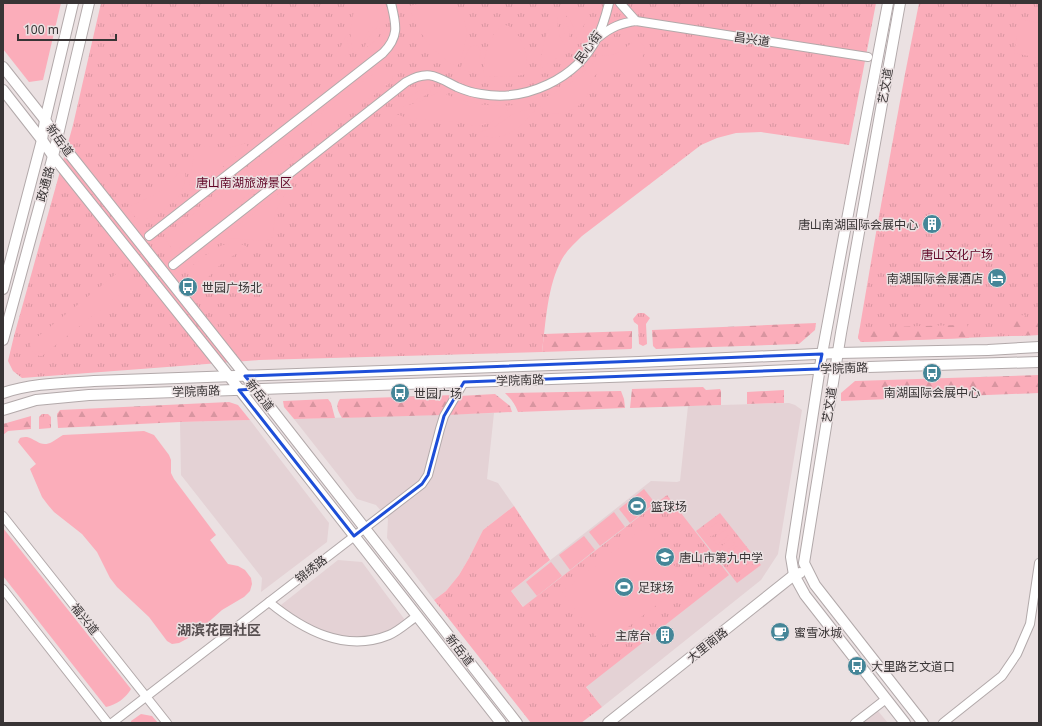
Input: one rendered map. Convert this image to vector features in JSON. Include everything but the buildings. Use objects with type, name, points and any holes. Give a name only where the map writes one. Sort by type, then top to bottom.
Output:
[{"type":"main road","name":"政通路","points":[[3,289],[42,140],[45,120],[74,3]]},
{"type":"main road","name":"政通路","points":[[3,340],[53,156],[89,3]]},
{"type":"main road","name":"艺文道","points":[[888,3],[873,56],[822,354],[791,557],[794,575],[805,595],[905,723]]},
{"type":"main road","name":"艺文道","points":[[900,3],[835,368],[804,563],[815,585],[923,723]]},
{"type":"main road","points":[[873,56],[890,57]]},
{"type":"main road","name":"新岳道","points":[[3,67],[45,120],[57,138],[256,389],[517,723]]},
{"type":"main road","name":"新岳道","points":[[3,90],[53,156],[228,375],[501,723]]},
{"type":"main road","name":"学院南路","points":[[3,393],[39,385],[76,382],[228,375],[245,376],[639,362],[838,353],[1039,348]]},
{"type":"main road","name":"学院南路","points":[[3,410],[36,400],[70,396],[1039,362]]},
{"type":"main road","name":"大里南路","points":[[608,723],[794,575],[808,571]]},
{"type":"street","points":[[149,236],[383,53],[393,41],[395,34],[396,22],[391,3]]},
{"type":"street","name":"民心街","points":[[173,265],[406,82],[414,78],[428,75],[438,77],[459,88],[481,94],[504,96],[526,92],[548,85],[567,73],[584,57],[597,38],[605,20],[609,3]]},
{"type":"street","points":[[620,3],[636,22]]},
{"type":"street","points":[[597,38],[607,30],[627,22],[636,22]]},
{"type":"street","name":"昌兴道","points":[[636,22],[873,56]]},
{"type":"street","name":"锦绣路","points":[[112,723],[422,484],[428,475],[444,416],[464,382]]},
{"type":"street","name":"福兴道","points":[[3,516],[168,723]]},
{"type":"street","points":[[943,723],[1002,676],[1017,654],[1030,624],[1039,563]]},
{"type":"street","points":[[3,589],[108,723]]},
{"type":"street","points":[[269,602],[283,614],[308,629],[325,636],[358,642],[376,639],[390,634],[417,616]]},
{"type":"street","points":[[855,723],[886,698]]},
{"type":"highlighted area","points":[[822,354],[819,369],[464,382],[444,416],[428,475],[422,484],[354,536],[239,390],[256,389],[245,376]]},
{"type":"shaded area","name":"唐山市第九中学","points":[[789,403],[802,410],[778,554],[761,580],[602,707],[511,591],[651,481],[680,481],[688,406]]},
{"type":"shaded area","points":[[494,413],[487,479],[498,483],[514,506],[483,530],[459,575],[446,591],[434,600],[387,538],[388,519],[376,505],[357,499],[294,419]]},
{"type":"shaded area","points":[[250,420],[329,523],[327,542],[261,592],[262,578],[181,475],[180,422]]},
{"type":"shaded area","points":[[338,560],[362,562],[405,620],[380,635],[347,638],[327,633],[309,626],[294,617],[281,605]]},
{"type":"shaded area","points":[[878,711],[888,723],[863,723]]},
{"type":"green space","points":[[3,3],[61,3],[43,80],[29,82],[3,49]]},
{"type":"green space","name":"唐山南湖旅游景区","points":[[101,3],[876,3],[849,145],[761,132],[736,133],[717,138],[701,145],[582,236],[566,253],[557,270],[550,292],[542,352],[259,360],[22,378],[13,371],[8,361],[73,125]]},
{"type":"green space","points":[[356,3],[380,3],[383,16],[368,32],[356,53],[354,52],[352,46],[351,34]]},
{"type":"green space","points":[[422,3],[447,3],[455,8],[463,17],[466,38],[463,53],[457,67],[433,48],[417,25],[409,6]]},
{"type":"green space","name":"唐山文化广场","points":[[919,3],[1039,3],[1039,335],[861,342],[858,338]]},
{"type":"green space","points":[[576,8],[590,10],[586,22],[575,40],[573,25],[563,13]]},
{"type":"green space","points":[[558,17],[559,34],[562,41],[568,48],[557,58],[540,69],[544,41],[549,28]]},
{"type":"green space","points":[[1020,19],[1039,23],[1039,58],[1014,53]]},
{"type":"green space","points":[[565,22],[570,30],[568,40],[564,32]]},
{"type":"green space","points":[[503,25],[511,27],[520,38],[526,54],[527,74],[506,77],[484,76],[484,62],[487,48],[493,35]]},
{"type":"green space","points":[[379,26],[380,31],[378,37],[364,49],[370,36]]},
{"type":"green space","points":[[347,34],[349,54],[335,57],[341,46]]},
{"type":"green space","points":[[636,40],[643,44],[644,49],[641,60],[632,70],[621,73],[601,72],[597,74],[592,80],[584,100],[570,111],[550,113],[541,107],[538,100],[555,93],[575,80],[600,56],[611,55],[619,52]]},
{"type":"green space","points":[[474,45],[478,46],[481,52],[479,59],[479,75],[460,69],[469,48]]},
{"type":"green space","points":[[383,66],[391,72],[391,82],[323,134],[316,132],[312,128],[312,120]]},
{"type":"green space","points":[[427,89],[431,92],[425,96],[411,101],[405,101],[418,92]]},
{"type":"green space","points":[[440,91],[458,99],[476,104],[513,105],[507,112],[498,118],[479,126],[458,122],[418,119],[411,117],[399,109],[400,107],[421,101]]},
{"type":"green space","points":[[532,109],[535,110],[528,118],[516,129],[503,136],[480,136],[478,134],[479,132],[493,128],[516,112]]},
{"type":"green space","points":[[397,115],[399,115],[416,122],[391,127]]},
{"type":"green space","points":[[246,143],[248,147],[192,191],[189,190],[194,153],[198,147],[202,146],[225,149]]},
{"type":"green space","points":[[283,144],[288,146],[291,150],[293,155],[292,160],[178,249],[172,249],[166,240],[167,235]]},
{"type":"green space","points":[[183,169],[185,172],[185,180],[183,188],[177,198],[153,217],[147,219],[137,218],[129,209],[130,206],[163,189]]},
{"type":"green space","points":[[283,190],[286,193],[275,212],[273,236],[271,239],[264,241],[227,238],[227,234]]},
{"type":"green space","points":[[231,244],[240,244],[246,246],[246,248],[219,266],[198,291],[195,291],[188,281],[193,265],[215,248]]},
{"type":"green space","points":[[116,274],[125,274],[129,278],[130,283],[128,288],[42,356],[35,354],[31,350],[31,342]]},
{"type":"green space","points":[[638,313],[644,313],[650,318],[646,324],[647,344],[643,346],[639,344],[638,325],[633,319]]},
{"type":"green space","points":[[1025,315],[1026,321],[1039,321],[1039,335],[1008,336],[1008,326],[1010,320],[1015,317]]},
{"type":"green space","points":[[958,317],[966,323],[969,338],[861,342],[858,338],[860,328],[958,325]]},
{"type":"green space","points":[[816,323],[815,330],[799,344],[656,349],[653,346],[652,330]]},
{"type":"green space","points":[[632,331],[631,349],[542,352],[544,334]]},
{"type":"green space","points":[[1039,375],[1039,393],[841,401],[841,393],[855,381]]},
{"type":"green space","points":[[703,387],[706,390],[720,389],[721,405],[630,408],[632,389]]},
{"type":"green space","points":[[784,390],[784,403],[747,404],[747,392]]},
{"type":"green space","points":[[621,391],[625,408],[518,412],[516,406],[505,393]]},
{"type":"green space","points":[[495,394],[510,406],[512,412],[447,415],[459,396]]},
{"type":"green space","points":[[454,395],[441,415],[342,418],[337,406],[340,399]]},
{"type":"green space","points":[[328,399],[331,403],[335,418],[294,419],[284,407],[283,401]]},
{"type":"green space","points":[[229,402],[238,405],[250,420],[58,428],[57,414],[60,410]]},
{"type":"green space","points":[[42,414],[48,414],[51,417],[51,428],[39,429],[39,417]]},
{"type":"green space","points":[[31,416],[31,429],[8,431],[3,435],[3,424]]},
{"type":"green space","points":[[144,431],[154,435],[169,455],[171,460],[171,473],[174,479],[216,535],[210,540],[228,564],[238,566],[245,570],[251,578],[252,584],[250,591],[244,597],[222,610],[194,635],[179,643],[172,644],[167,641],[149,617],[117,587],[110,578],[97,552],[82,534],[54,512],[48,505],[42,497],[30,469],[36,464],[18,442],[20,438],[27,437],[42,444],[48,444],[63,435]]},
{"type":"green space","name":"篮球场","points":[[644,489],[655,503],[630,523],[619,509]]},
{"type":"green space","points":[[667,495],[729,575],[586,687],[602,707],[581,723],[531,723],[434,600],[446,591],[459,575],[483,530],[514,506],[550,560],[511,591],[523,607]]},
{"type":"green space","name":"篮球场","points":[[614,512],[625,527],[600,546],[589,532]]},
{"type":"green space","points":[[720,513],[761,565],[737,583],[696,531]]},
{"type":"green space","points":[[718,522],[723,527],[711,537],[706,531]]},
{"type":"green space","name":"足球场","points":[[645,527],[687,582],[603,646],[562,592]]},
{"type":"green space","points":[[3,528],[131,689],[120,701],[106,707],[3,576]]},
{"type":"green space","points":[[725,530],[729,535],[717,545],[713,539]]},
{"type":"green space","points":[[584,536],[595,550],[570,570],[559,555]]},
{"type":"green space","points":[[731,538],[735,544],[723,553],[719,548]]},
{"type":"green space","points":[[737,546],[742,552],[730,561],[725,556]]},
{"type":"green space","points":[[744,554],[748,559],[736,569],[732,563]]},
{"type":"green space","points":[[551,562],[562,576],[537,596],[526,582]]},
{"type":"green space","points":[[750,562],[755,568],[743,577],[738,572]]},
{"type":"green space","points":[[141,714],[152,716],[158,723],[131,723],[131,721]]},
{"type":"place","name":"唐山南湖国际会展中心","points":[[932,224]]},
{"type":"place","name":"南湖国际会展酒店","points":[[997,278]]},
{"type":"place","name":"世园广场北","points":[[188,287]]},
{"type":"place","name":"南湖国际会展中心","points":[[932,373]]},
{"type":"place","name":"世园广场","points":[[400,393]]},
{"type":"place","name":"篮球场","points":[[637,506]]},
{"type":"place","name":"唐山市第九中学","points":[[665,557]]},
{"type":"place","name":"足球场","points":[[624,587]]},
{"type":"place","name":"蜜雪冰城","points":[[780,632]]},
{"type":"place","name":"主席台","points":[[665,635]]},
{"type":"place","name":"大里路艺文道口","points":[[857,666]]},
{"type":"district","name":"湖滨花园社区","points":[[219,629]]}]
